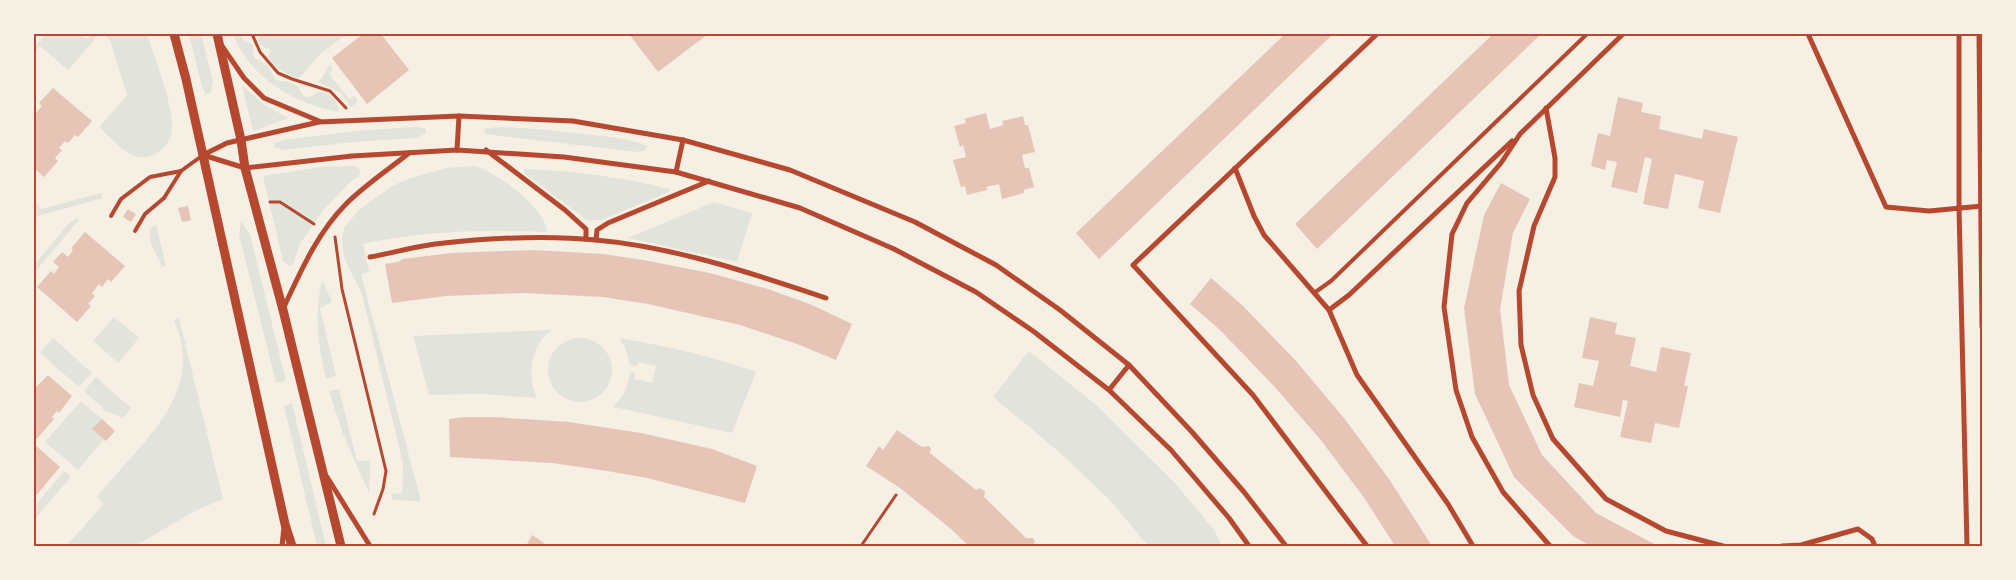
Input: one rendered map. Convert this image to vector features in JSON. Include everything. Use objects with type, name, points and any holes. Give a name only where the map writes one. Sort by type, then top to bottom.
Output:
[{"type":"street","points":[[174,34],[203,155],[285,524],[292,546]]},
{"type":"street","points":[[217,34],[221,45],[244,78],[264,98],[319,122]]},
{"type":"street","points":[[217,34],[241,140],[245,168],[283,310],[341,546]]},
{"type":"street","points":[[1367,546],[1253,395],[1133,265],[1377,34]]},
{"type":"street","points":[[1329,310],[1349,295],[1624,34]]},
{"type":"street","points":[[1808,34],[1886,207],[1929,211],[1981,206]]},
{"type":"street","points":[[1959,34],[1959,208],[1967,546]]},
{"type":"street","points":[[1979,34],[1982,327]]},
{"type":"street","points":[[1546,108],[1555,158],[1555,177],[1534,226],[1519,290],[1521,345],[1533,395],[1553,439],[1606,499],[1666,531],[1722,546]]},
{"type":"street","points":[[203,155],[241,140],[319,122],[460,116],[573,121],[683,140],[790,170],[915,222],[996,265],[1060,310],[1129,366],[1232,477],[1286,546]]},
{"type":"street","points":[[457,150],[460,116]]},
{"type":"street","points":[[1520,134],[1501,163],[1467,203],[1452,234],[1444,307],[1456,390],[1472,438],[1503,492],[1550,546]]},
{"type":"street","points":[[676,172],[683,140]]},
{"type":"street","points":[[203,155],[245,168],[352,156],[486,150],[564,157],[676,172],[800,208],[902,253],[976,292],[1033,331],[1109,390],[1189,469],[1249,546]]},
{"type":"street","points":[[486,150],[566,210],[586,229],[586,239]]},
{"type":"street","points":[[283,310],[303,266],[328,226],[346,204],[365,187],[410,153]]},
{"type":"street","points":[[1235,168],[1264,235],[1329,310],[1357,375],[1448,504],[1473,546]]},
{"type":"street","points":[[596,240],[597,230],[608,223],[709,181]]},
{"type":"street","points":[[370,257],[443,243],[530,238],[586,239],[654,249],[728,265],[826,298]]},
{"type":"street","points":[[1109,390],[1129,366]]},
{"type":"street","points":[[323,470],[370,546]]},
{"type":"street","points":[[282,546],[285,524]]},
{"type":"street","points":[[1782,546],[1801,545],[1858,529],[1872,539],[1875,546]]},
{"type":"lane","points":[[1314,293],[1331,281],[1587,34]]},
{"type":"lane","points":[[135,231],[145,214],[164,198],[181,171],[203,155]]},
{"type":"lane","points":[[111,216],[121,199],[150,177],[181,171]]},
{"type":"path","points":[[252,34],[260,52],[278,73],[292,80],[330,91],[347,109]]},
{"type":"path","points":[[270,202],[280,202],[314,224]]},
{"type":"path","points":[[335,237],[342,289],[386,472],[383,489],[374,514]]},
{"type":"path","points":[[861,546],[896,495]]},
{"type":"shaded area","points":[[46,34],[79,34],[86,39],[91,34],[99,34],[68,70],[40,46],[34,53],[34,48]]},
{"type":"shaded area","points":[[103,34],[147,34],[168,99],[172,125],[171,135],[166,145],[149,157],[140,157],[125,151],[99,127],[127,95],[110,40]]},
{"type":"shaded area","points":[[189,34],[201,34],[213,81],[211,92],[206,95],[201,83]]},
{"type":"shaded area","points":[[233,34],[239,34],[253,45],[254,58],[268,66],[276,80],[295,84],[302,94],[307,97],[319,92],[327,94],[335,100],[339,112],[306,103],[276,87],[250,64]]},
{"type":"shaded area","points":[[259,34],[347,34],[322,53],[298,78],[273,64],[268,57],[269,49],[262,46],[258,41]]},
{"type":"shaded area","points":[[330,65],[333,69],[329,74],[349,99],[355,96],[358,101],[351,107],[340,92],[318,82]]},
{"type":"shaded area","points":[[242,85],[263,104],[288,118],[253,131]]},
{"type":"shaded area","points":[[413,127],[425,128],[426,133],[417,138],[354,142],[282,150],[275,147],[274,143],[283,140],[354,131]]},
{"type":"shaded area","points":[[500,127],[607,137],[647,146],[646,150],[636,152],[485,134],[484,129]]},
{"type":"shaded area","points":[[475,166],[507,183],[530,203],[545,223],[547,232],[455,232],[386,239],[363,244],[369,272],[361,274],[421,501],[392,500],[391,494],[402,493],[403,463],[362,294],[344,257],[342,239],[344,228],[359,210],[392,186],[408,179],[446,168]]},
{"type":"shaded area","points":[[322,167],[358,167],[361,172],[359,176],[348,184],[322,212],[300,244],[293,265],[290,266],[283,261],[263,176]]},
{"type":"shaded area","points":[[525,169],[561,171],[616,178],[669,189],[669,192],[601,220],[587,220],[524,173]]},
{"type":"shaded area","points":[[101,193],[103,198],[37,216],[34,220],[34,206],[37,203],[41,209]]},
{"type":"shaded area","points":[[714,202],[752,213],[737,262],[628,238]]},
{"type":"shaded area","points":[[77,218],[79,220],[34,273],[34,265],[70,222]]},
{"type":"shaded area","points":[[241,221],[250,234],[286,381],[276,383],[239,235]]},
{"type":"shaded area","points":[[156,224],[166,266],[162,267],[151,243],[150,229]]},
{"type":"shaded area","points":[[322,279],[332,302],[320,308],[336,376],[326,379],[318,329],[318,304]]},
{"type":"shaded area","points":[[114,317],[139,338],[118,363],[93,341]]},
{"type":"shaded area","points":[[179,318],[223,499],[195,511],[135,546],[66,546],[104,504],[97,497],[148,438],[163,418],[175,396],[182,373],[182,348],[174,321]]},
{"type":"shaded area","points":[[551,330],[539,344],[532,361],[532,380],[537,398],[480,394],[429,395],[413,336]]},
{"type":"shaded area","points":[[53,338],[92,373],[79,387],[40,353]]},
{"type":"shaded area","points":[[580,338],[598,344],[606,352],[612,370],[606,388],[598,396],[580,402],[562,396],[554,388],[548,370],[554,352],[562,344]]},
{"type":"shaded area","points":[[619,338],[688,352],[756,372],[732,433],[614,407],[625,392],[631,371],[635,372],[635,379],[652,383],[656,366],[638,362],[637,366],[630,365],[625,347]]},
{"type":"shaded area","points":[[1029,351],[1095,404],[1174,482],[1214,530],[1222,546],[1148,546],[1110,500],[1058,451],[993,397]]},
{"type":"shaded area","points":[[96,377],[131,408],[122,419],[106,411],[84,391]]},
{"type":"shaded area","points":[[339,389],[357,461],[370,461],[369,493],[343,434],[329,391]]},
{"type":"shaded area","points":[[81,401],[102,419],[93,429],[104,439],[78,470],[45,442]]},
{"type":"shaded area","points":[[292,403],[326,546],[317,546],[284,406]]},
{"type":"shaded area","points":[[64,471],[71,477],[34,520],[34,507]]},
{"type":"building","points":[[363,34],[381,34],[409,70],[367,104],[332,58]]},
{"type":"building","points":[[629,34],[708,34],[658,72]]},
{"type":"building","points":[[1285,34],[1333,34],[1099,259],[1076,233]]},
{"type":"building","points":[[1493,34],[1541,34],[1317,249],[1295,224]]},
{"type":"building","points":[[53,88],[92,121],[78,137],[75,135],[68,143],[65,141],[59,148],[62,150],[55,158],[58,161],[44,177],[34,168],[34,112],[36,113],[42,106],[39,103]]},
{"type":"building","points":[[1618,97],[1643,103],[1641,112],[1661,116],[1659,129],[1702,139],[1704,129],[1738,137],[1720,213],[1698,208],[1704,181],[1675,174],[1668,209],[1643,204],[1652,159],[1645,157],[1637,193],[1611,187],[1617,162],[1607,160],[1605,170],[1591,166],[1598,133],[1610,136]]},
{"type":"building","points":[[986,113],[990,129],[1003,125],[1002,121],[1023,116],[1025,125],[1028,125],[1035,152],[1022,155],[1025,168],[1029,168],[1034,187],[1024,190],[1024,193],[1002,199],[999,184],[986,187],[987,190],[967,195],[965,186],[961,187],[953,160],[966,157],[963,145],[960,147],[954,126],[966,123],[964,119]]},
{"type":"building","points":[[1501,183],[1530,199],[1513,233],[1500,309],[1509,385],[1542,455],[1596,513],[1658,546],[1590,546],[1573,536],[1514,477],[1475,394],[1464,308],[1484,215]]},
{"type":"building","points":[[188,206],[191,220],[182,222],[178,208]]},
{"type":"building","points":[[128,209],[136,214],[131,222],[123,217]]},
{"type":"building","points":[[85,232],[125,266],[111,282],[108,279],[102,287],[99,284],[92,293],[95,296],[88,304],[91,306],[77,322],[37,287],[51,271],[54,274],[59,267],[53,262],[62,252],[68,257],[73,250],[71,248]]},
{"type":"building","points":[[534,250],[603,254],[710,273],[768,289],[812,305],[852,324],[836,360],[797,344],[740,325],[648,304],[603,297],[523,293],[446,296],[392,303],[385,264],[398,262],[403,259],[451,253]]},
{"type":"building","points":[[1211,278],[1242,305],[1296,361],[1344,418],[1389,479],[1432,546],[1395,546],[1365,499],[1320,439],[1272,384],[1220,330],[1190,304]]},
{"type":"building","points":[[1590,317],[1617,323],[1615,334],[1636,338],[1630,366],[1656,372],[1661,347],[1691,353],[1684,386],[1688,386],[1679,428],[1655,423],[1651,443],[1620,437],[1628,401],[1623,400],[1620,417],[1574,407],[1579,383],[1593,386],[1599,361],[1582,358]]},
{"type":"building","points":[[48,375],[72,396],[59,413],[57,411],[52,417],[54,419],[34,442],[34,389]]},
{"type":"building","points":[[466,417],[569,422],[641,433],[712,449],[757,466],[745,503],[647,478],[607,471],[552,463],[450,457],[449,419]]},
{"type":"building","points":[[102,419],[115,431],[106,441],[92,429]]},
{"type":"building","points":[[897,430],[922,447],[929,446],[931,449],[930,453],[976,490],[980,488],[983,490],[985,492],[984,497],[1026,538],[1033,538],[1035,541],[1033,546],[969,546],[900,488],[866,466],[879,446],[883,450]]},
{"type":"building","points":[[34,444],[60,467],[34,498]]},
{"type":"building","points":[[532,535],[544,543],[542,546],[526,546]]}]
